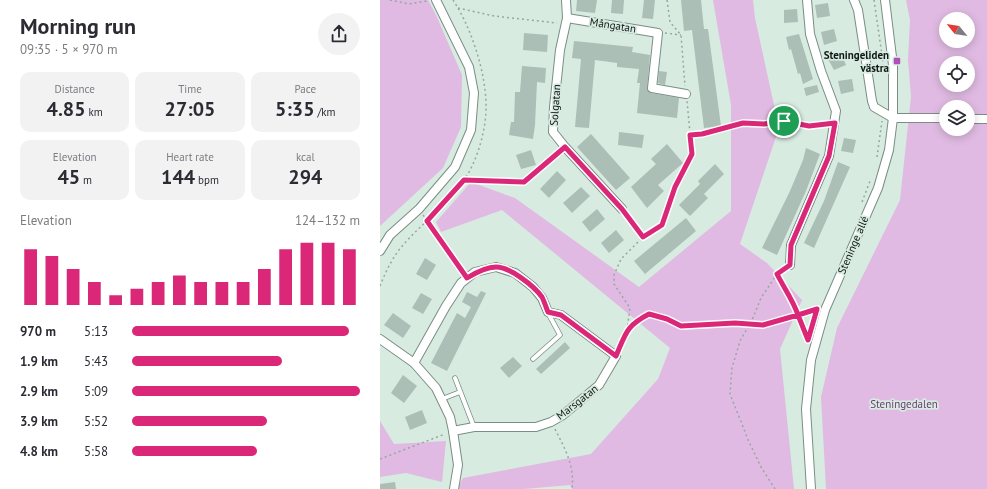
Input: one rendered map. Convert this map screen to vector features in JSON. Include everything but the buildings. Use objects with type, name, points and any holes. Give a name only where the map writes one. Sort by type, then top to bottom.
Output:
[{"type":"street","points":[[380,251],[390,235],[419,209],[455,167],[471,130],[474,92],[469,67],[436,0]]},
{"type":"street","name":"Solgatan","points":[[566,0],[566,21],[560,50],[553,132],[622,209]]},
{"type":"street","points":[[790,265],[791,245],[829,156],[836,111],[821,71],[810,34],[808,0]]},
{"type":"street","points":[[854,0],[858,10],[874,107],[893,118],[939,118]]},
{"type":"street","name":"Steninge allé","points":[[811,489],[806,409],[811,360],[825,310],[878,188],[889,150],[893,118],[893,65],[885,0]]},
{"type":"street","name":"Mångatan","points":[[566,21],[658,32]]},
{"type":"street","points":[[658,32],[652,88],[686,94]]},
{"type":"street","points":[[975,118],[987,119]]},
{"type":"street","points":[[414,363],[446,306],[461,283],[475,272],[496,267],[515,273],[533,287],[542,298],[548,312],[561,315],[616,356]]},
{"type":"street","points":[[380,339],[414,363],[436,388],[442,399],[450,417],[458,466],[454,489]]},
{"type":"street","name":"Marsgatan","points":[[453,431],[474,427],[536,427],[551,422],[563,415],[599,385],[616,356]]},
{"type":"lane","points":[[533,359],[560,335],[548,312]]},
{"type":"lane","points":[[455,378],[474,427]]},
{"type":"lane","points":[[442,399],[460,392]]},
{"type":"path","points":[[390,0],[409,4],[428,0]]},
{"type":"path","points":[[380,286],[388,268],[403,245],[464,180],[476,158],[483,134],[486,103],[482,72],[474,43],[453,0]]},
{"type":"path","points":[[616,356],[627,330],[630,308],[614,284],[614,275],[620,259],[643,237],[662,225],[675,187],[692,154],[681,36],[670,22],[667,0]]},
{"type":"path","points":[[874,0],[884,70]]},
{"type":"path","points":[[458,8],[494,16],[566,21]]},
{"type":"path","points":[[658,32],[681,36]]},
{"type":"path","points":[[877,161],[884,113]]},
{"type":"path","points":[[690,135],[702,134],[743,123],[764,124],[784,121],[809,126],[835,123]]},
{"type":"path","points":[[464,180],[524,182],[565,147]]},
{"type":"path","points":[[861,204],[873,176]]},
{"type":"path","points":[[419,209],[467,278]]},
{"type":"path","points":[[622,209],[643,237]]},
{"type":"path","points":[[775,489],[761,467],[749,442],[730,394],[732,368],[740,341],[750,324],[761,298],[777,274],[790,265]]},
{"type":"path","points":[[777,274],[784,288],[795,304],[808,340],[810,334]]},
{"type":"path","points":[[627,330],[635,321],[649,314],[667,319],[681,326],[735,323],[763,325],[817,309],[815,315]]},
{"type":"path","points":[[551,422],[568,456],[574,477],[572,489]]},
{"type":"path","points":[[380,459],[453,431]]},
{"type":"green space","points":[[380,0],[428,0],[462,75],[461,127],[443,168],[380,226]]},
{"type":"green space","points":[[713,0],[753,0],[755,18],[779,128],[740,244],[767,263],[802,300],[780,349],[794,489],[572,489],[570,485],[524,489],[457,489],[463,478],[591,454],[658,379],[670,348],[502,210],[441,232],[436,222],[471,182],[515,198],[639,287],[731,211],[731,105]]},
{"type":"green space","name":"Steningedalen","points":[[906,0],[987,0],[987,489],[826,489],[821,397],[837,328],[900,200],[911,97],[908,60],[910,20]]},
{"type":"green space","points":[[380,421],[394,444],[446,441],[442,482],[406,473],[380,477]]},
{"type":"place","name":"Steningeliden västra","points":[[897,61]]},
{"type":"route","points":[[784,121],[764,124],[743,123],[702,134],[690,135],[692,154],[675,187],[662,225],[643,237],[622,209],[565,147],[524,182],[464,180],[427,221],[467,278],[475,272],[496,267],[515,273],[533,287],[542,298],[548,312],[561,315],[616,356],[627,330],[635,321],[649,314],[667,319],[681,326],[735,323],[763,325],[798,315],[808,340],[817,309],[798,315],[795,304],[784,288],[777,274],[790,265],[791,245],[829,156],[835,123],[809,126],[784,121]]}]
